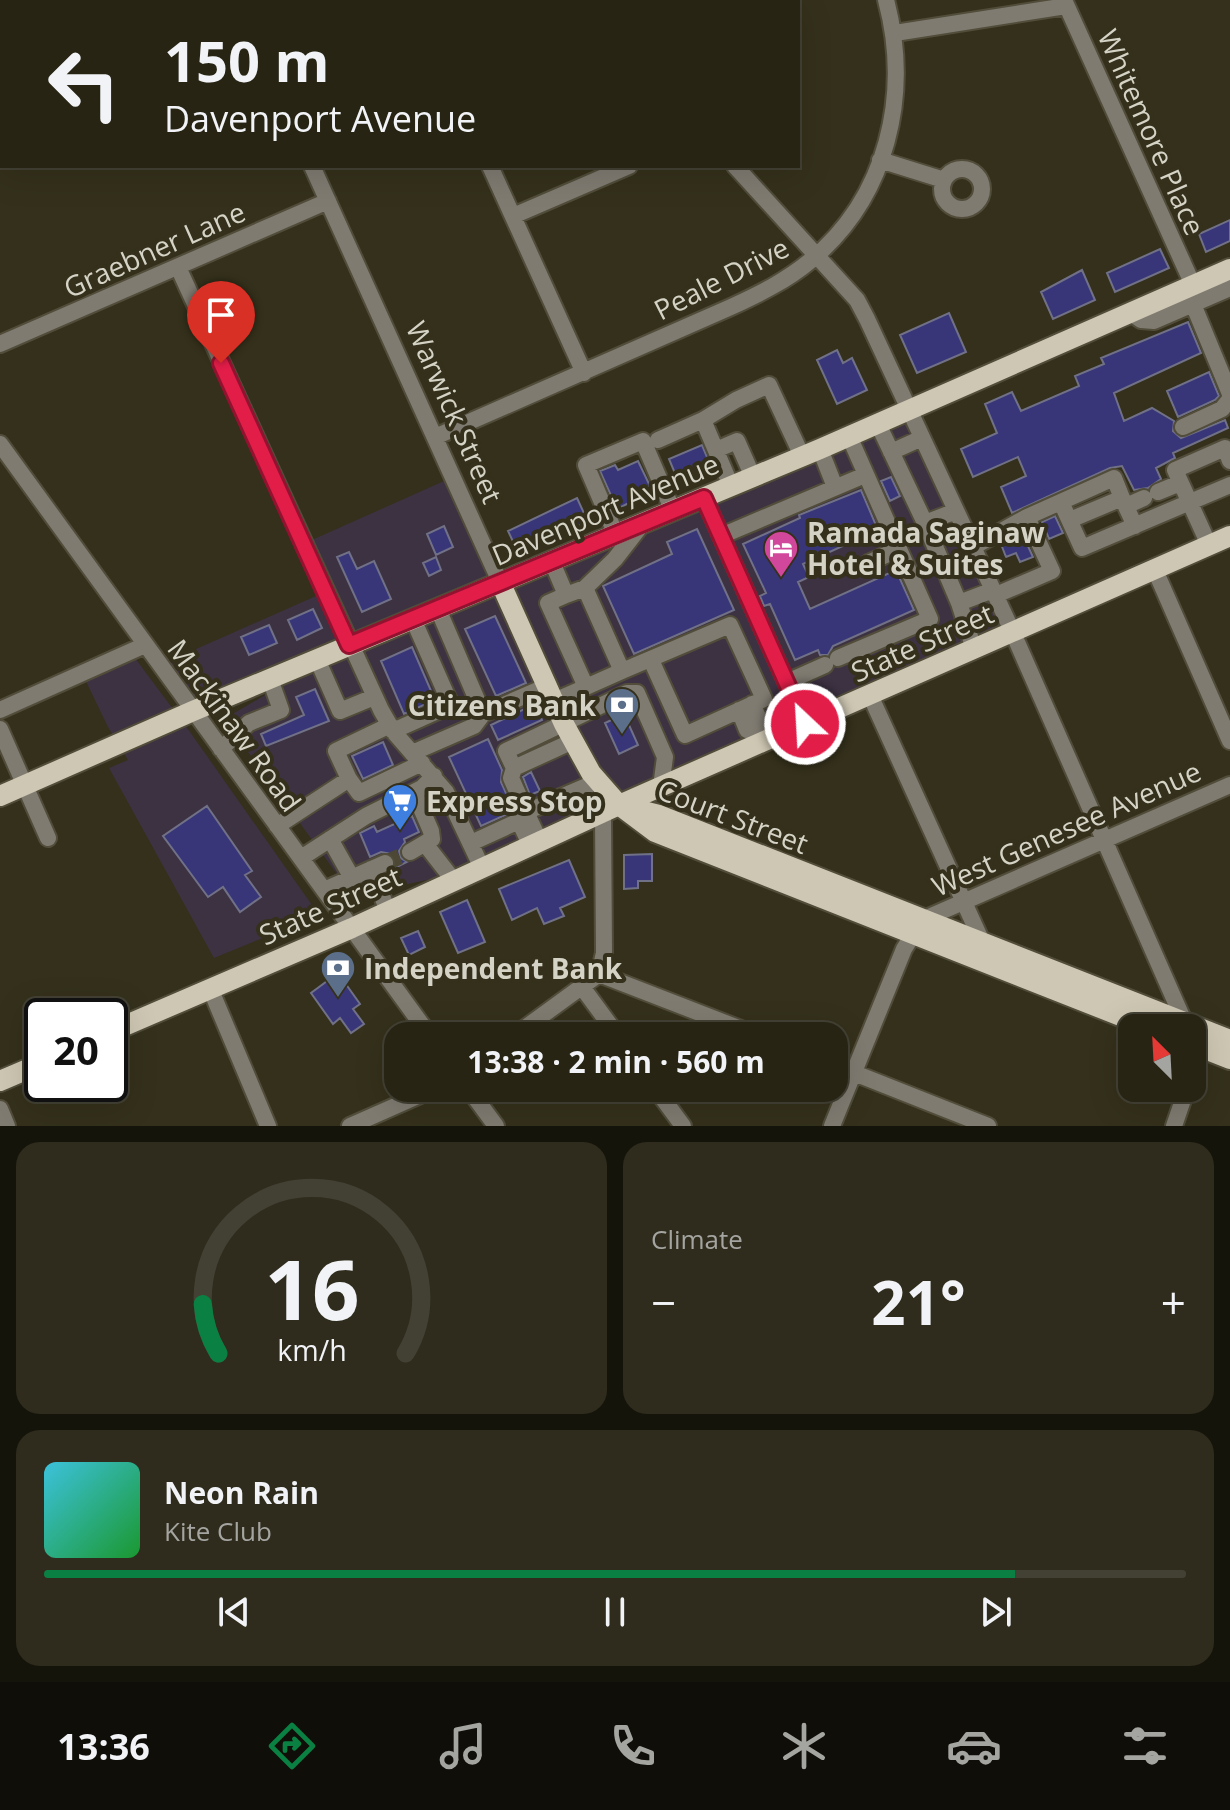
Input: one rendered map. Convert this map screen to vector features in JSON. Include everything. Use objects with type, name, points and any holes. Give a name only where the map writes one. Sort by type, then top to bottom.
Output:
[{"type":"main road","name":"Davenport Avenue","points":[[0,796],[193,711],[878,424],[1131,313],[1193,295],[1230,269]]},
{"type":"main road","name":"State Street","points":[[128,1024],[352,928],[661,787],[759,738],[805,724],[1230,536]]},
{"type":"main road","name":"Warwick Street","points":[[501,584],[568,732],[611,809]]},
{"type":"main road","name":"Court Street","points":[[611,809],[655,832],[918,927],[1119,1014]]},
{"type":"main road","name":"Court Street","points":[[918,927],[983,944],[1140,1014]]},
{"type":"main road","name":"Court Street","points":[[1206,1038],[1230,1040]]},
{"type":"main road","name":"Court Street","points":[[1206,1045],[1230,1059]]},
{"type":"main road","points":[[0,1081],[24,1071]]},
{"type":"street","name":"Peale Drive","points":[[435,437],[775,286],[818,255],[852,215],[867,191],[888,138],[897,87],[895,33],[886,0]]},
{"type":"street","points":[[895,33],[1065,3]]},
{"type":"street","name":"Whitemore Place","points":[[1065,3],[1193,295],[1230,396]]},
{"type":"street","points":[[880,160],[944,180]]},
{"type":"street","name":"Warwick Street","points":[[313,168],[501,584]]},
{"type":"street","points":[[491,168],[584,373]]},
{"type":"street","points":[[513,216],[624,168]]},
{"type":"street","points":[[737,168],[857,300],[1013,633],[1180,1014]]},
{"type":"street","name":"Graebner Lane","points":[[0,344],[328,201]]},
{"type":"street","points":[[178,267],[374,697],[391,728],[446,792],[482,868]]},
{"type":"street","points":[[1193,295],[1229,293]]},
{"type":"street","points":[[658,440],[769,385],[835,487]]},
{"type":"street","points":[[1183,427],[1222,409],[1230,396]]},
{"type":"street","points":[[703,420],[731,486]]},
{"type":"street","points":[[878,424],[925,523],[959,603],[974,649]]},
{"type":"street","points":[[787,682],[930,619],[849,436]]},
{"type":"street","points":[[891,452],[922,438]]},
{"type":"street","points":[[616,535],[586,465],[628,447],[643,441],[673,511]]},
{"type":"street","points":[[716,450],[737,441],[753,477]]},
{"type":"street","name":"Mackinaw Road","points":[[0,444],[420,1022]]},
{"type":"street","points":[[1209,545],[1175,470],[1225,448],[1230,461]]},
{"type":"street","points":[[721,536],[865,475]]},
{"type":"street","points":[[973,547],[1027,517],[1114,478],[1135,526]]},
{"type":"street","points":[[1070,520],[1180,483]]},
{"type":"street","points":[[1061,502],[1082,548],[1230,485]]},
{"type":"street","points":[[704,498],[805,724]]},
{"type":"street","points":[[925,523],[956,511]]},
{"type":"street","points":[[959,603],[1052,571],[1027,517]]},
{"type":"street","points":[[586,687],[548,603],[585,588],[615,559],[643,523]]},
{"type":"street","points":[[868,563],[899,549]]},
{"type":"street","points":[[552,562],[566,595]]},
{"type":"street","points":[[1155,570],[1230,741]]},
{"type":"street","points":[[585,588],[622,671]]},
{"type":"street","points":[[438,609],[483,714]]},
{"type":"street","points":[[413,619],[451,705],[336,751],[359,793],[474,726],[483,714],[586,687],[730,625],[764,699],[685,735],[651,660]]},
{"type":"street","points":[[0,710],[145,645]]},
{"type":"street","points":[[317,659],[340,711],[374,697]]},
{"type":"street","points":[[221,749],[249,723],[281,710],[270,679]]},
{"type":"street","points":[[535,844],[526,812],[511,778],[514,768],[627,693],[637,693],[665,757],[661,787]]},
{"type":"street","points":[[870,695],[983,944]]},
{"type":"street","points":[[746,707],[761,723],[759,738]]},
{"type":"street","points":[[0,729],[48,838]]},
{"type":"street","points":[[301,858],[366,816],[414,792],[434,776]]},
{"type":"street","points":[[277,826],[349,779]]},
{"type":"street","points":[[526,812],[598,781]]},
{"type":"street","name":"West Genesee Avenue","points":[[918,927],[962,902],[1230,785]]},
{"type":"street","points":[[410,852],[432,839],[414,792]]},
{"type":"street","points":[[533,1022],[599,974],[604,953],[611,809]]},
{"type":"street","points":[[471,843],[519,821],[535,844]]},
{"type":"street","points":[[330,839],[352,878]]},
{"type":"street","points":[[426,845],[454,881]]},
{"type":"street","points":[[324,890],[378,866],[388,911]]},
{"type":"street","points":[[832,1126],[904,949],[918,927]]},
{"type":"street","points":[[599,974],[723,1022]]},
{"type":"street","points":[[582,987],[608,1022]]},
{"type":"street","points":[[210,988],[268,1126]]},
{"type":"street","points":[[848,1071],[988,1126]]},
{"type":"street","points":[[350,1126],[404,1102]]},
{"type":"street","points":[[478,1102],[496,1126]]},
{"type":"street","points":[[665,1102],[683,1126]]},
{"type":"street","points":[[1174,1126],[1182,1102]]},
{"type":"street","points":[[0,1109],[7,1126]]},
{"type":"shaded area","points":[[909,410],[1013,633],[482,868],[353,896],[224,719],[342,650],[193,711],[160,665],[325,592],[303,544],[453,477],[501,583]]},
{"type":"shaded area","points":[[135,658],[319,915],[214,958],[109,768],[128,760],[82,673]]},
{"type":"building","points":[[1230,220],[1230,241],[1206,252],[1199,234]]},
{"type":"building","points":[[1160,249],[1169,268],[1115,292],[1107,273]]},
{"type":"building","points":[[1082,270],[1095,300],[1053,319],[1041,292]]},
{"type":"building","points":[[949,313],[966,352],[917,373],[900,335]]},
{"type":"building","points":[[1188,322],[1201,353],[1114,393],[1124,421],[1152,408],[1174,421],[1173,431],[1181,438],[1225,420],[1228,428],[1173,453],[1175,458],[1156,468],[1161,479],[1148,488],[1134,490],[1122,466],[1110,468],[1012,513],[1001,487],[1026,476],[1018,457],[973,477],[961,449],[997,433],[985,404],[1012,392],[1021,411],[1079,386],[1075,376],[1104,364],[1101,358]]},
{"type":"building","points":[[837,350],[843,363],[852,358],[867,390],[837,404],[817,360]]},
{"type":"building","points":[[1209,372],[1219,396],[1178,417],[1167,391]]},
{"type":"building","points":[[702,445],[712,469],[679,483],[669,459]]},
{"type":"building","points":[[638,461],[650,486],[631,495],[633,501],[617,509],[600,471],[615,465],[618,470]]},
{"type":"building","points":[[891,477],[900,496],[890,501],[881,481]]},
{"type":"building","name":"Ramada Saginaw Hotel & Suites","points":[[861,490],[878,530],[803,564],[809,577],[798,582],[810,609],[896,570],[914,610],[833,646],[828,655],[820,655],[818,650],[795,660],[770,604],[764,606],[760,596],[766,593],[743,544],[800,518],[799,515]]},
{"type":"building","points":[[577,498],[588,522],[517,550],[508,531]]},
{"type":"building","points":[[1055,516],[1063,533],[1049,539],[1042,522]]},
{"type":"building","points":[[444,526],[453,547],[436,555],[427,534]]},
{"type":"building","points":[[697,529],[734,610],[634,654],[603,586],[672,554],[667,542]]},
{"type":"building","points":[[1022,533],[1033,557],[1020,562],[1016,553],[1006,557],[1001,544]]},
{"type":"building","points":[[349,552],[357,569],[374,561],[391,599],[362,612],[337,557]]},
{"type":"building","points":[[436,557],[441,570],[429,576],[423,563]]},
{"type":"building","points":[[313,609],[322,628],[297,640],[288,620]]},
{"type":"building","points":[[495,616],[526,683],[496,696],[465,629]]},
{"type":"building","points":[[269,625],[277,643],[249,655],[241,637]]},
{"type":"building","points":[[412,647],[435,700],[404,714],[381,661]]},
{"type":"building","points":[[315,689],[329,721],[266,746],[261,734],[304,715],[296,697]]},
{"type":"building","points":[[535,704],[542,720],[498,740],[491,725]]},
{"type":"building","points":[[624,714],[638,745],[619,754],[605,723]]},
{"type":"building","points":[[488,739],[502,770],[501,782],[514,811],[481,826],[449,757]]},
{"type":"building","points":[[383,742],[393,765],[363,779],[352,756]]},
{"type":"building","points":[[531,772],[540,791],[530,795],[523,777]]},
{"type":"building","points":[[207,806],[252,871],[245,875],[261,897],[240,912],[223,887],[208,897],[163,836]]},
{"type":"building","points":[[412,816],[419,832],[404,839],[399,851],[401,858],[407,862],[395,868],[395,859],[391,854],[381,852],[370,857],[360,833],[374,826],[377,832]]},
{"type":"building","points":[[652,854],[652,881],[638,881],[638,888],[624,889],[624,855]]},
{"type":"building","points":[[569,860],[585,897],[560,908],[564,916],[544,924],[537,908],[512,920],[499,889]]},
{"type":"building","points":[[467,900],[485,942],[458,953],[440,912]]},
{"type":"building","points":[[418,931],[425,947],[409,955],[401,938]]},
{"type":"building","points":[[338,973],[360,1004],[353,1009],[364,1024],[351,1033],[340,1018],[333,1024],[311,993]]},
{"type":"tunnel","points":[[385,863],[410,852]]},
{"type":"place","name":"Ramada Saginaw Hotel & Suites","points":[[781,579]]},
{"type":"place","name":"Citizens Bank","points":[[622,736]]},
{"type":"place","name":"Express Stop","points":[[400,832]]},
{"type":"place","name":"Independent Bank","points":[[338,999]]},
{"type":"route","points":[[221,363],[349,645],[704,498],[805,724]]}]
